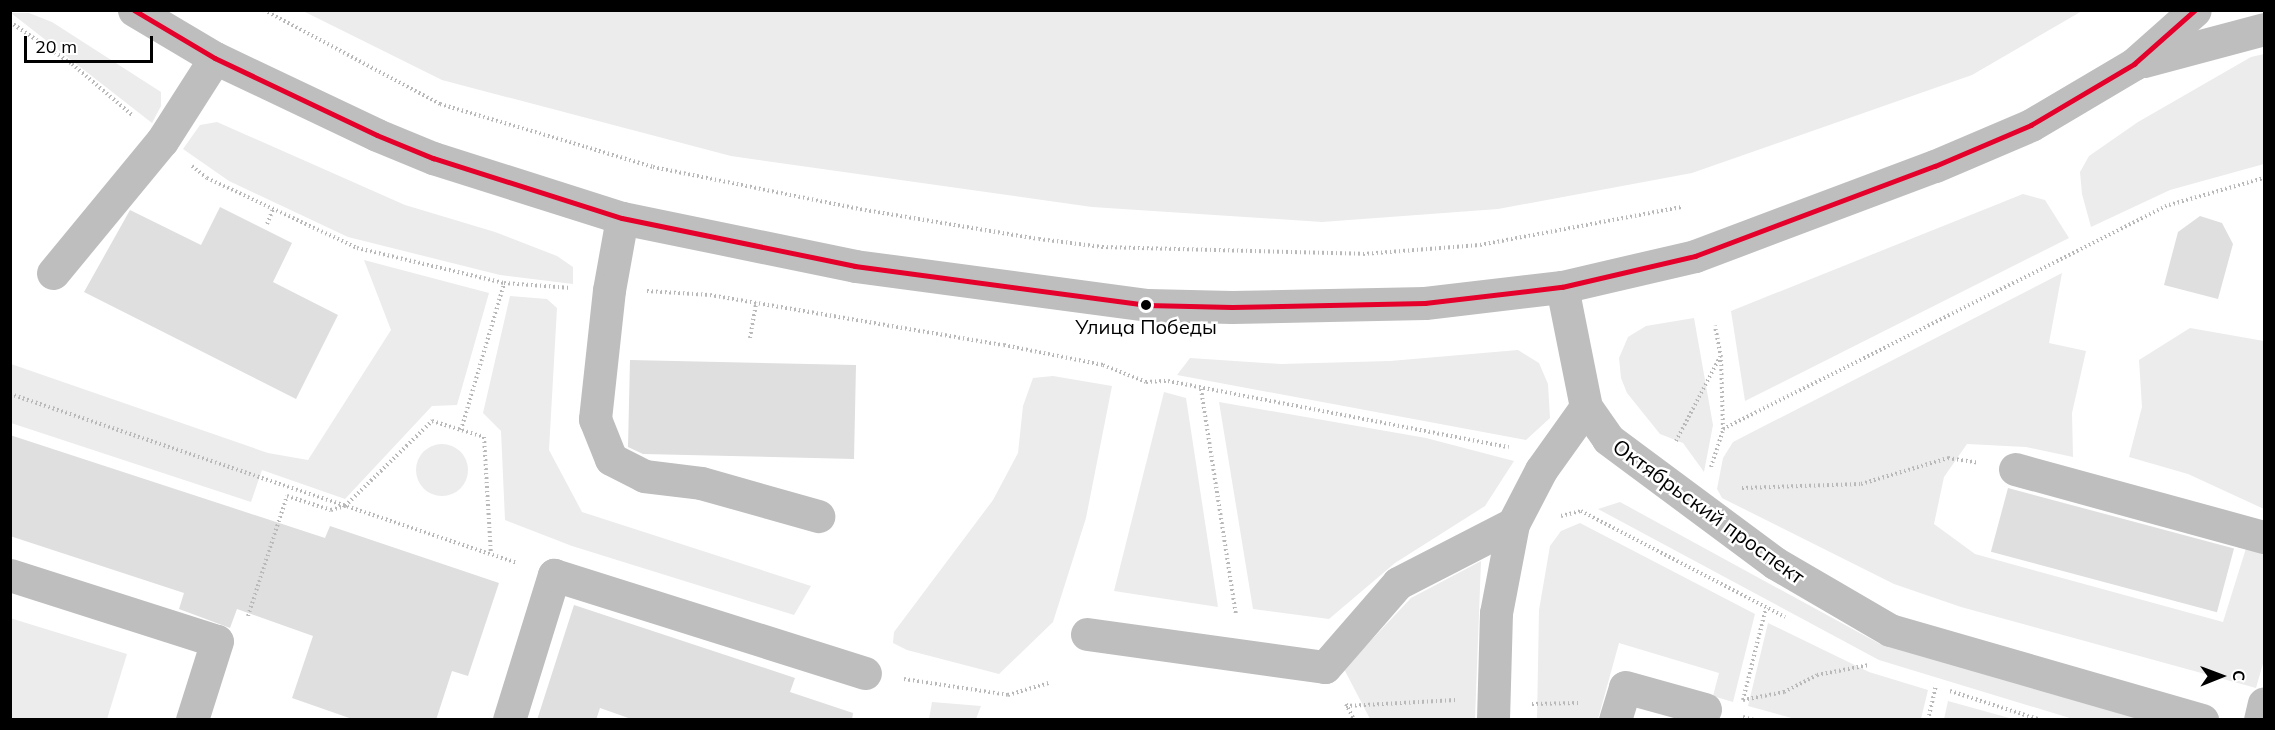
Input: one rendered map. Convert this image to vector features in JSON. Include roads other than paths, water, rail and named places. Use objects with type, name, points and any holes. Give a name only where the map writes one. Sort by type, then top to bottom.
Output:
[{"type":"street","points":[[134,10],[215,58],[284,93],[433,158],[622,218],[855,266],[1147,305],[1425,303],[1562,287],[1695,256],[1935,166],[2031,125],[2134,64],[2195,10]]},
{"type":"street","points":[[2134,64],[2265,29]]},
{"type":"street","points":[[52,273],[162,141],[215,58]]},
{"type":"street","points":[[622,218],[609,290],[595,420],[611,459],[644,476],[701,483],[818,516]]},
{"type":"street","name":"Октябрьский проспект","points":[[1562,287],[1586,407],[1608,439],[1775,563],[1890,630],[2202,720]]},
{"type":"street","points":[[1493,720],[1496,613],[1513,524],[1541,470],[1586,407]]},
{"type":"street","points":[[2015,469],[2265,537]]},
{"type":"street","points":[[1087,634],[1325,667],[1398,583],[1513,524]]},
{"type":"street","points":[[10,574],[217,641],[192,720]]},
{"type":"street","points":[[509,720],[554,575],[864,673]]},
{"type":"street","points":[[1618,711],[1624,687],[1705,709]]},
{"type":"street","points":[[2260,720],[2265,703]]},
{"type":"place","name":"Улица Победы","points":[[1146,305]]}]
